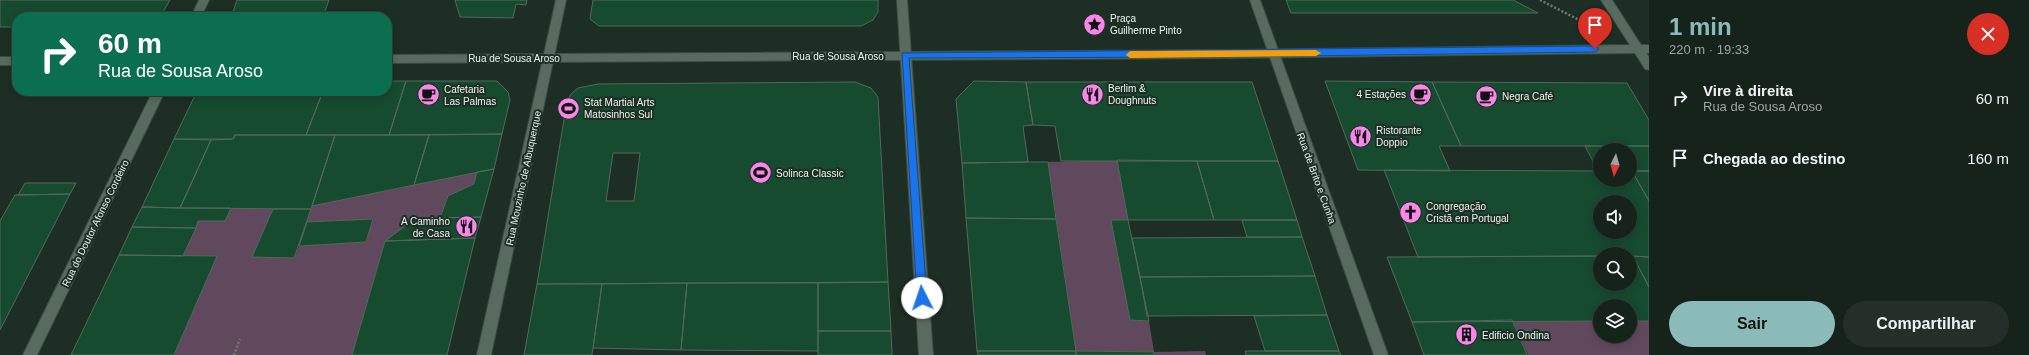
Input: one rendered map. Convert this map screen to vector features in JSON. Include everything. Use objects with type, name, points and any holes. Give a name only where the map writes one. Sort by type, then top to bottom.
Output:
[{"type":"street","points":[[198,12],[204,0]]},
{"type":"street","name":"Rua Mouzinho de Albuquerque","points":[[484,355],[561,0]]},
{"type":"street","points":[[902,0],[926,355]]},
{"type":"street","name":"Rua de Brito e Cunha","points":[[1255,0],[1272,53],[1381,355]]},
{"type":"street","points":[[1606,0],[1644,48],[1649,66]]},
{"type":"street","name":"Rua de Sousa Aroso","points":[[392,59],[1272,53],[1644,48]]},
{"type":"street","points":[[0,61],[12,61]]},
{"type":"street","name":"Rua do Doutor Afonso Cordeiro","points":[[30,355],[157,96]]},
{"type":"path","points":[[1540,0],[1599,30]]},
{"type":"path","points":[[234,355],[240,340]]},
{"type":"shaded area","points":[[1117,160],[1128,220],[1111,220],[1130,320],[1149,321],[1154,352],[1076,351],[1048,162]]},
{"type":"shaded area","points":[[477,172],[474,184],[448,196],[440,218],[385,241],[352,355],[174,355],[217,256],[183,256],[198,221],[225,221],[231,208],[273,209],[252,257],[294,258],[299,246],[366,242],[373,219],[307,222],[312,206]]},
{"type":"shaded area","points":[[1512,320],[1593,321],[1593,343],[1637,343],[1637,321],[1649,321],[1649,355],[1528,355]]},
{"type":"shaded area","points":[[1205,351],[1206,355],[1154,355],[1154,352]]},
{"type":"building","points":[[0,0],[170,0],[163,12],[12,12],[12,27],[0,27]]},
{"type":"building","points":[[237,0],[329,0],[325,12],[233,12]]},
{"type":"building","points":[[455,0],[527,0],[526,5],[516,4],[513,18],[460,17]]},
{"type":"building","points":[[593,0],[878,0],[878,12],[873,20],[861,26],[599,26],[590,19]]},
{"type":"building","points":[[1286,0],[1513,0],[1538,13],[1291,13]]},
{"type":"building","points":[[392,81],[406,81],[389,135],[306,135],[321,96],[392,96]]},
{"type":"building","points":[[406,81],[497,81],[508,92],[510,100],[502,134],[389,135]]},
{"type":"building","points":[[974,81],[1026,82],[1033,125],[1023,126],[1028,162],[962,163],[956,99]]},
{"type":"building","points":[[1325,81],[1432,82],[1461,146],[1439,146],[1450,171],[1358,170]]},
{"type":"building","name":"Solinca Classic","points":[[855,82],[871,88],[878,97],[888,282],[537,284],[567,101],[571,94],[578,88],[598,84]],"holes":[[[613,153],[640,153],[634,201],[606,201]]]},
{"type":"building","points":[[1026,82],[1252,82],[1278,161],[1061,161],[1055,126],[1033,125]]},
{"type":"building","points":[[1432,82],[1627,83],[1649,120],[1649,146],[1637,146],[1637,143],[1593,143],[1593,146],[1461,146]]},
{"type":"building","points":[[195,96],[321,96],[306,135],[235,135],[233,139],[174,139]]},
{"type":"building","points":[[502,134],[494,169],[414,185],[429,135]]},
{"type":"building","points":[[235,135],[335,135],[311,209],[180,208],[211,140],[233,139]]},
{"type":"building","points":[[335,135],[429,135],[414,185],[312,206]]},
{"type":"building","points":[[174,139],[211,140],[180,208],[142,207]]},
{"type":"building","points":[[1585,146],[1593,146],[1593,161]]},
{"type":"building","points":[[1637,146],[1649,146],[1649,171],[1637,171]]},
{"type":"building","points":[[1117,160],[1197,161],[1214,220],[1128,220]]},
{"type":"building","points":[[1197,161],[1278,161],[1297,220],[1214,220]]},
{"type":"building","points":[[1048,162],[1056,219],[966,218],[962,163]]},
{"type":"building","points":[[494,169],[481,217],[440,218],[448,196],[474,184],[477,172]]},
{"type":"building","points":[[1384,170],[1593,171],[1593,187],[1637,187],[1637,180],[1649,201],[1649,257],[1637,256],[1637,247],[1593,247],[1593,256],[1418,257]]},
{"type":"building","points":[[1637,171],[1649,171],[1649,201],[1637,180]]},
{"type":"building","points":[[25,183],[76,183],[70,194],[18,195]]},
{"type":"building","points":[[70,194],[0,330],[0,221],[15,195]]},
{"type":"building","points":[[142,207],[231,208],[225,221],[198,221],[196,228],[132,227]]},
{"type":"building","points":[[273,209],[311,209],[294,258],[252,257]]},
{"type":"building","points":[[481,217],[475,238],[385,241],[416,218]]},
{"type":"building","points":[[966,218],[1056,219],[1076,351],[977,351]]},
{"type":"building","points":[[373,219],[366,242],[299,246],[307,222]]},
{"type":"building","points":[[1111,220],[1128,220],[1149,321],[1130,320]]},
{"type":"building","points":[[1242,220],[1297,220],[1302,237],[1247,237]]},
{"type":"building","points":[[132,227],[196,228],[183,256],[119,255]]},
{"type":"building","points":[[1302,237],[1315,276],[1140,277],[1132,238]]},
{"type":"building","points":[[475,238],[447,355],[352,355],[385,241]]},
{"type":"building","points":[[119,255],[217,256],[174,355],[71,355]]},
{"type":"building","points":[[1593,256],[1593,291],[1637,291],[1637,264],[1649,287],[1649,321],[1637,321],[1637,299],[1593,299],[1593,321],[1412,322],[1387,257]]},
{"type":"building","points":[[1637,256],[1649,257],[1649,287],[1637,264]]},
{"type":"building","points":[[1315,276],[1327,315],[1147,316],[1140,277]]},
{"type":"building","points":[[888,282],[891,331],[818,331],[818,283]]},
{"type":"building","points":[[687,283],[818,283],[818,351],[681,350]]},
{"type":"building","points":[[687,283],[681,350],[593,348],[602,284]]},
{"type":"building","points":[[537,284],[602,284],[592,355],[524,355]]},
{"type":"building","points":[[1327,315],[1339,351],[1265,351],[1254,316]]},
{"type":"building","name":"Edificio Ondina","points":[[1512,320],[1527,355],[1424,355],[1412,322]]},
{"type":"building","points":[[818,331],[891,331],[892,355],[818,355]]},
{"type":"building","points":[[977,351],[1076,351],[1076,355],[978,355]]},
{"type":"building","points":[[1076,351],[1154,352],[1154,355],[1076,355]]},
{"type":"building","points":[[1245,351],[1339,351],[1341,355],[1246,355]]},
{"type":"slow traffic","points":[[1130,55],[1316,53]]},
{"type":"place","name":"Praça Guilherme Pinto","points":[[1094,24]]},
{"type":"place","name":"Berlim & Doughnuts","points":[[1093,94]]},
{"type":"place","name":"4 Estações","points":[[1421,94]]},
{"type":"place","name":"Cafetaria Las Palmas","points":[[428,95]]},
{"type":"place","name":"Negra Café","points":[[1486,96]]},
{"type":"place","name":"Stat Martial Arts Matosinhos Sul","points":[[569,108]]},
{"type":"place","name":"Ristorante Doppio","points":[[1360,136]]},
{"type":"place","name":"Solinca Classic","points":[[760,173]]},
{"type":"place","name":"Congregação Cristã em Portugal","points":[[1410,212]]},
{"type":"place","name":"A Caminho de Casa","points":[[466,227]]},
{"type":"place","name":"Edificio Ondina","points":[[1467,335]]},
{"type":"route","points":[[922,298],[905,55],[1229,54],[1595,49]]}]
